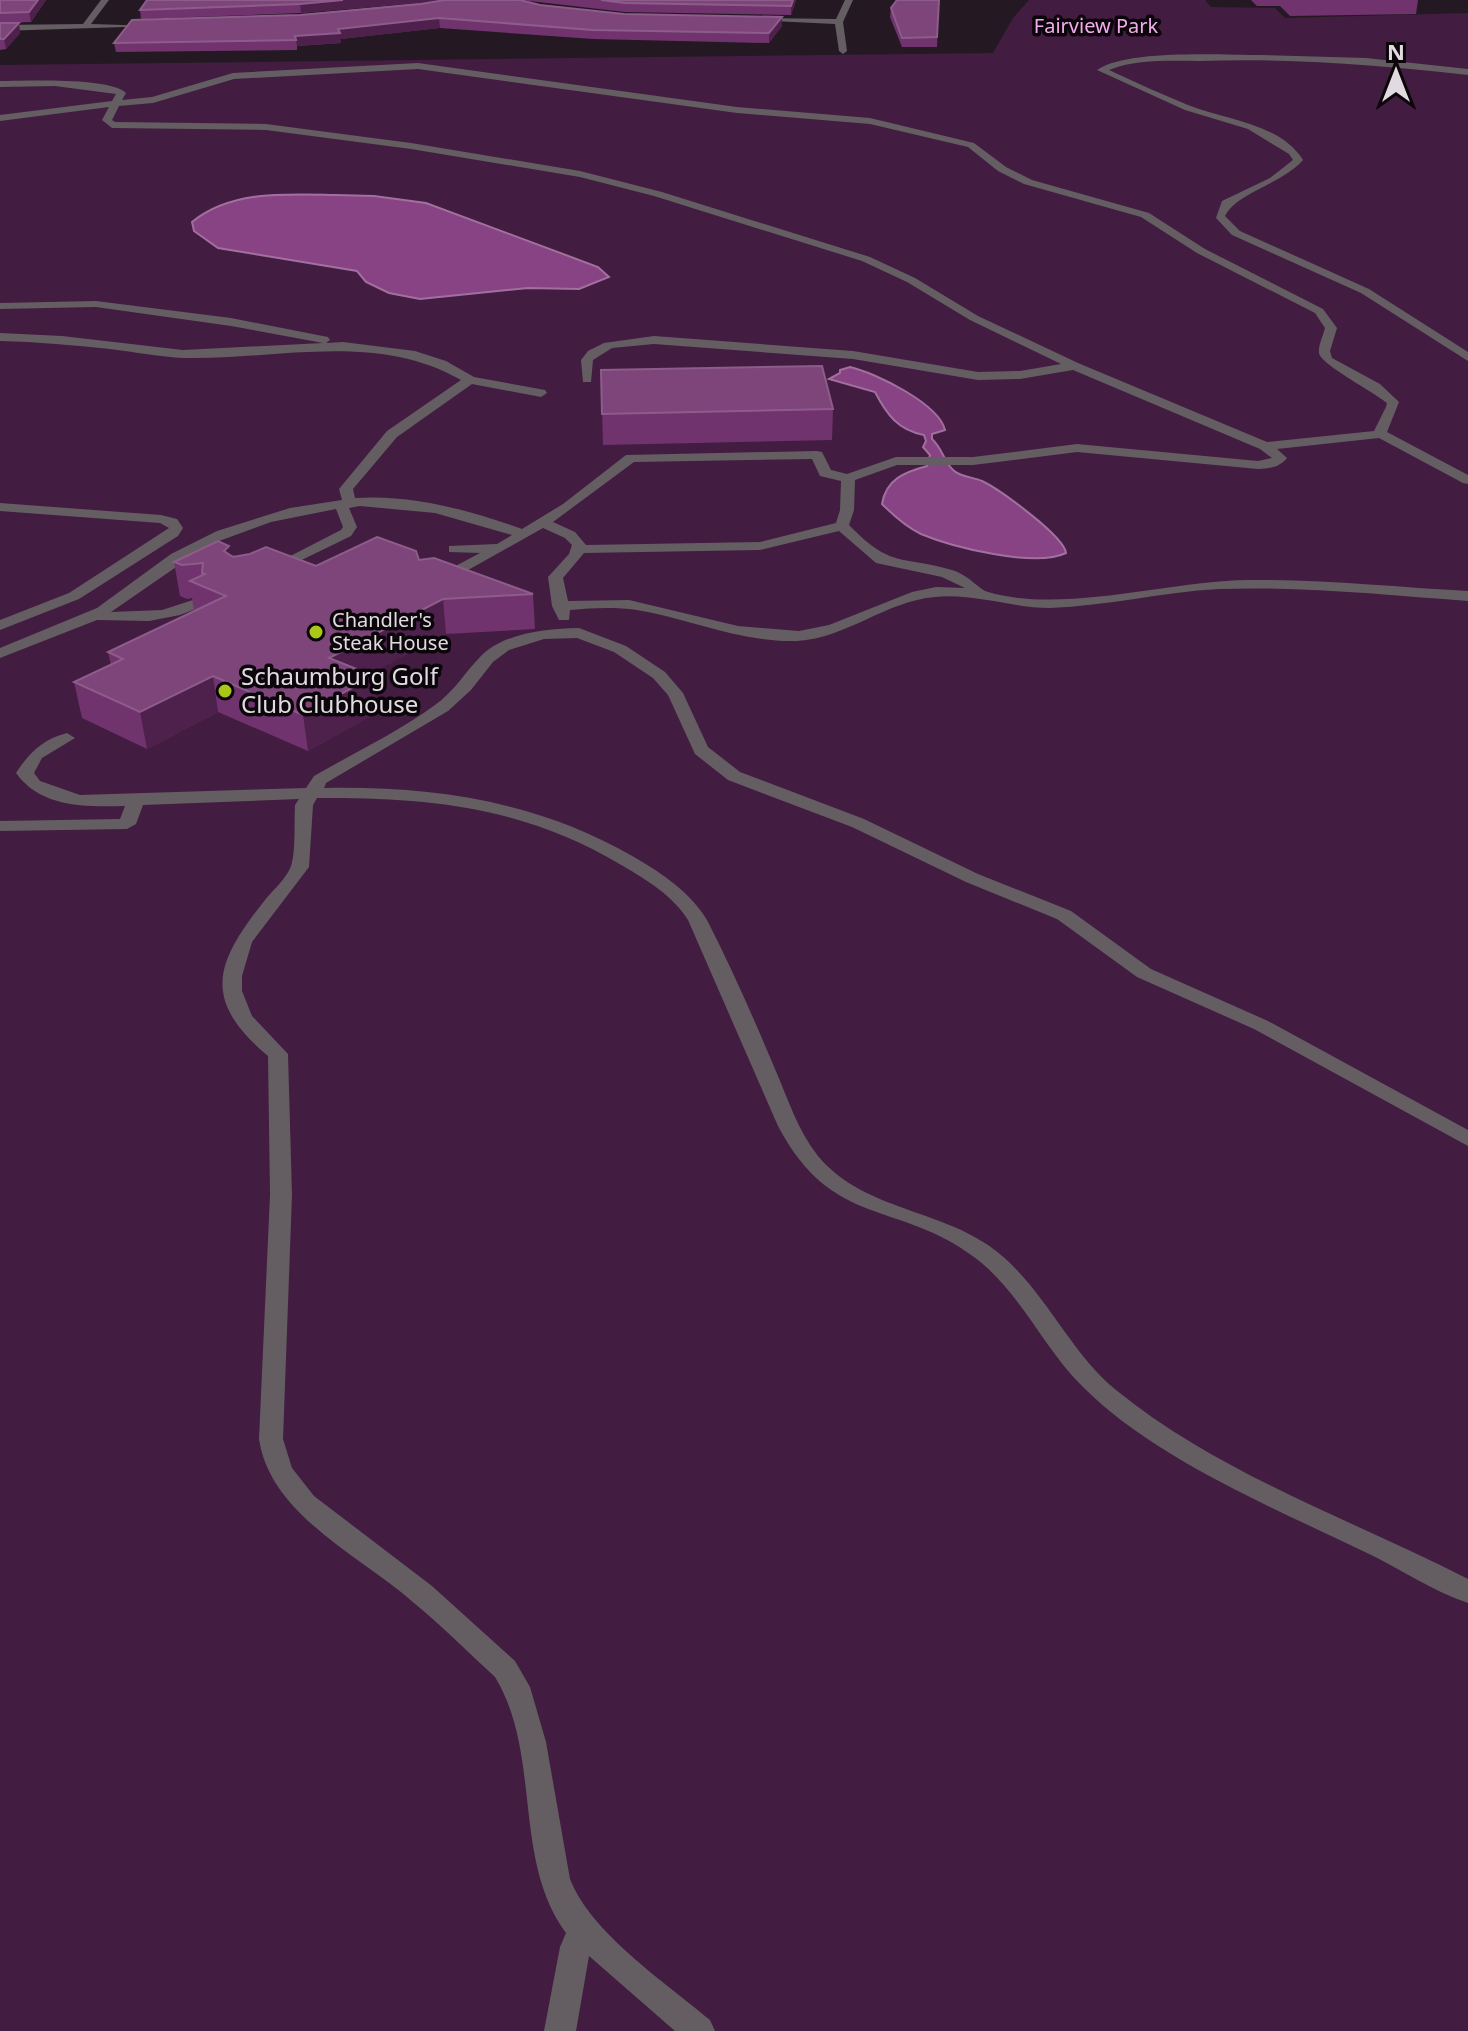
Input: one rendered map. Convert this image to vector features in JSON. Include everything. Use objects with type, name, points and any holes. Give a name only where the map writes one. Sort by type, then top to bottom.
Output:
[{"type":"street","points":[[85,27],[105,0]]},
{"type":"street","points":[[843,51],[839,22],[849,0]]},
{"type":"street","points":[[737,20],[839,22]]},
{"type":"street","points":[[0,28],[159,25]]},
{"type":"street","points":[[1468,72],[1307,58],[1141,61],[1110,64],[1101,70],[1188,108],[1251,127],[1293,152],[1298,160],[1292,166],[1255,191],[1226,203],[1220,216],[1228,227],[1365,291],[1468,357]]},
{"type":"street","points":[[0,118],[160,99],[233,76],[418,66],[737,110],[870,121],[966,144],[1019,178],[1145,215],[1201,251],[1319,311],[1331,328],[1324,351],[1327,360],[1386,394],[1393,402],[1393,410],[1381,425],[1381,434]]},
{"type":"street","points":[[0,84],[108,87],[121,93],[107,120],[109,124],[117,126],[266,127],[411,146],[580,174],[658,194],[866,259],[911,280],[974,318],[1074,366],[1280,455],[1278,461],[1269,465],[1077,448],[973,461],[896,461],[848,478],[825,473],[817,455],[631,458],[542,523],[427,588]]},
{"type":"street","points":[[0,306],[105,305],[244,324],[343,346],[415,355],[442,364],[470,380],[541,393]]},
{"type":"street","points":[[0,337],[62,340],[183,354],[343,346]]},
{"type":"street","points":[[587,379],[587,360],[595,351],[624,342],[654,340],[853,355],[978,376],[1010,376],[1074,366]]},
{"type":"street","points":[[252,578],[346,533],[350,527],[346,489],[377,448],[399,428],[470,380]]},
{"type":"street","points":[[1265,446],[1381,434],[1468,480]]},
{"type":"street","points":[[842,526],[847,510],[848,478]]},
{"type":"street","points":[[0,653],[94,615],[204,541],[258,522],[346,504],[381,502],[408,504],[469,517],[524,534]]},
{"type":"street","points":[[0,507],[161,519],[172,522],[176,528],[142,554],[74,596],[0,625]]},
{"type":"street","points":[[542,523],[570,535],[579,544],[579,549],[555,577],[569,632]]},
{"type":"street","points":[[579,549],[760,546],[842,526]]},
{"type":"street","points":[[842,526],[874,557],[942,573],[975,587],[975,593]]},
{"type":"street","points":[[454,549],[500,548]]},
{"type":"street","points":[[560,606],[604,603],[637,606],[733,630],[795,636],[840,629],[890,603],[939,591],[975,593],[1036,603],[1059,603],[1150,590],[1241,584],[1468,596]]},
{"type":"street","points":[[94,615],[154,618],[177,613],[201,602]]},
{"type":"street","points":[[699,2031],[584,1932],[566,1908],[555,1879],[532,1742],[516,1687],[505,1669],[423,1594],[305,1503],[291,1488],[273,1457],[271,1439],[282,1182],[278,1054],[247,1028],[241,1019],[232,983],[237,953],[243,941],[300,867],[302,815],[309,794],[326,775],[442,708],[465,687],[487,659],[503,647],[543,634],[569,632],[588,635],[620,649],[659,675],[675,693],[701,750],[734,776],[848,818],[972,878],[1064,915],[1144,973],[1261,1025],[1468,1139]]},
{"type":"street","points":[[67,738],[30,760],[25,773],[34,785],[58,797],[77,801],[405,792],[499,807],[574,833],[663,885],[688,906],[697,921],[791,1132],[809,1159],[832,1182],[859,1198],[942,1230],[982,1252],[1026,1298],[1069,1359],[1087,1378],[1160,1433],[1220,1468],[1468,1592]]},
{"type":"street","points":[[0,826],[127,824],[136,799]]},
{"type":"street","points":[[560,2031],[575,1947],[584,1932]]},
{"type":"green space","name":"Fairview Park","points":[[1029,0],[1205,0],[1211,7],[1275,8],[1285,18],[1468,13],[1468,2031],[0,2031],[0,65],[993,53],[1013,18]]},
{"type":"shaded area","points":[[260,196],[374,196],[426,203],[598,267],[609,277],[579,289],[528,288],[420,299],[389,293],[366,282],[357,271],[218,248],[194,231],[192,222],[224,204]]},
{"type":"shaded area","points":[[850,367],[890,383],[931,410],[945,430],[932,434],[932,439],[953,470],[982,481],[1016,503],[1063,545],[1066,553],[1035,558],[972,550],[921,534],[895,516],[882,504],[884,495],[898,478],[927,466],[930,455],[923,447],[926,441],[924,435],[894,420],[875,392],[829,379]]},
{"type":"building","points":[[0,0],[38,0],[29,12],[0,13]]},
{"type":"building","points":[[147,0],[343,0],[140,10]]},
{"type":"building","points":[[445,0],[520,0],[624,14],[782,17],[769,33],[593,30],[439,18],[338,29],[340,33],[295,36],[296,40],[114,43],[132,20],[300,15]]},
{"type":"building","points":[[601,0],[793,0],[791,6]]},
{"type":"building","points":[[897,0],[939,0],[937,37],[902,38],[891,8]]},
{"type":"building","points":[[0,23],[19,23],[4,39],[0,39]]},
{"type":"building","points":[[822,366],[833,409],[602,414],[601,370]]},
{"type":"building","points":[[377,537],[416,551],[419,560],[434,558],[533,594],[443,599],[329,658],[374,676],[303,715],[213,676],[140,712],[74,682],[123,659],[108,652],[226,596],[190,581],[205,574],[202,573],[203,563],[182,565],[174,562],[218,541],[229,546],[224,551],[233,557],[266,547],[316,566]]},
{"type":"place","name":"Chandler's Steak House","points":[[316,632]]},
{"type":"place","name":"Schaumburg Golf Club Clubhouse","points":[[225,691]]}]
